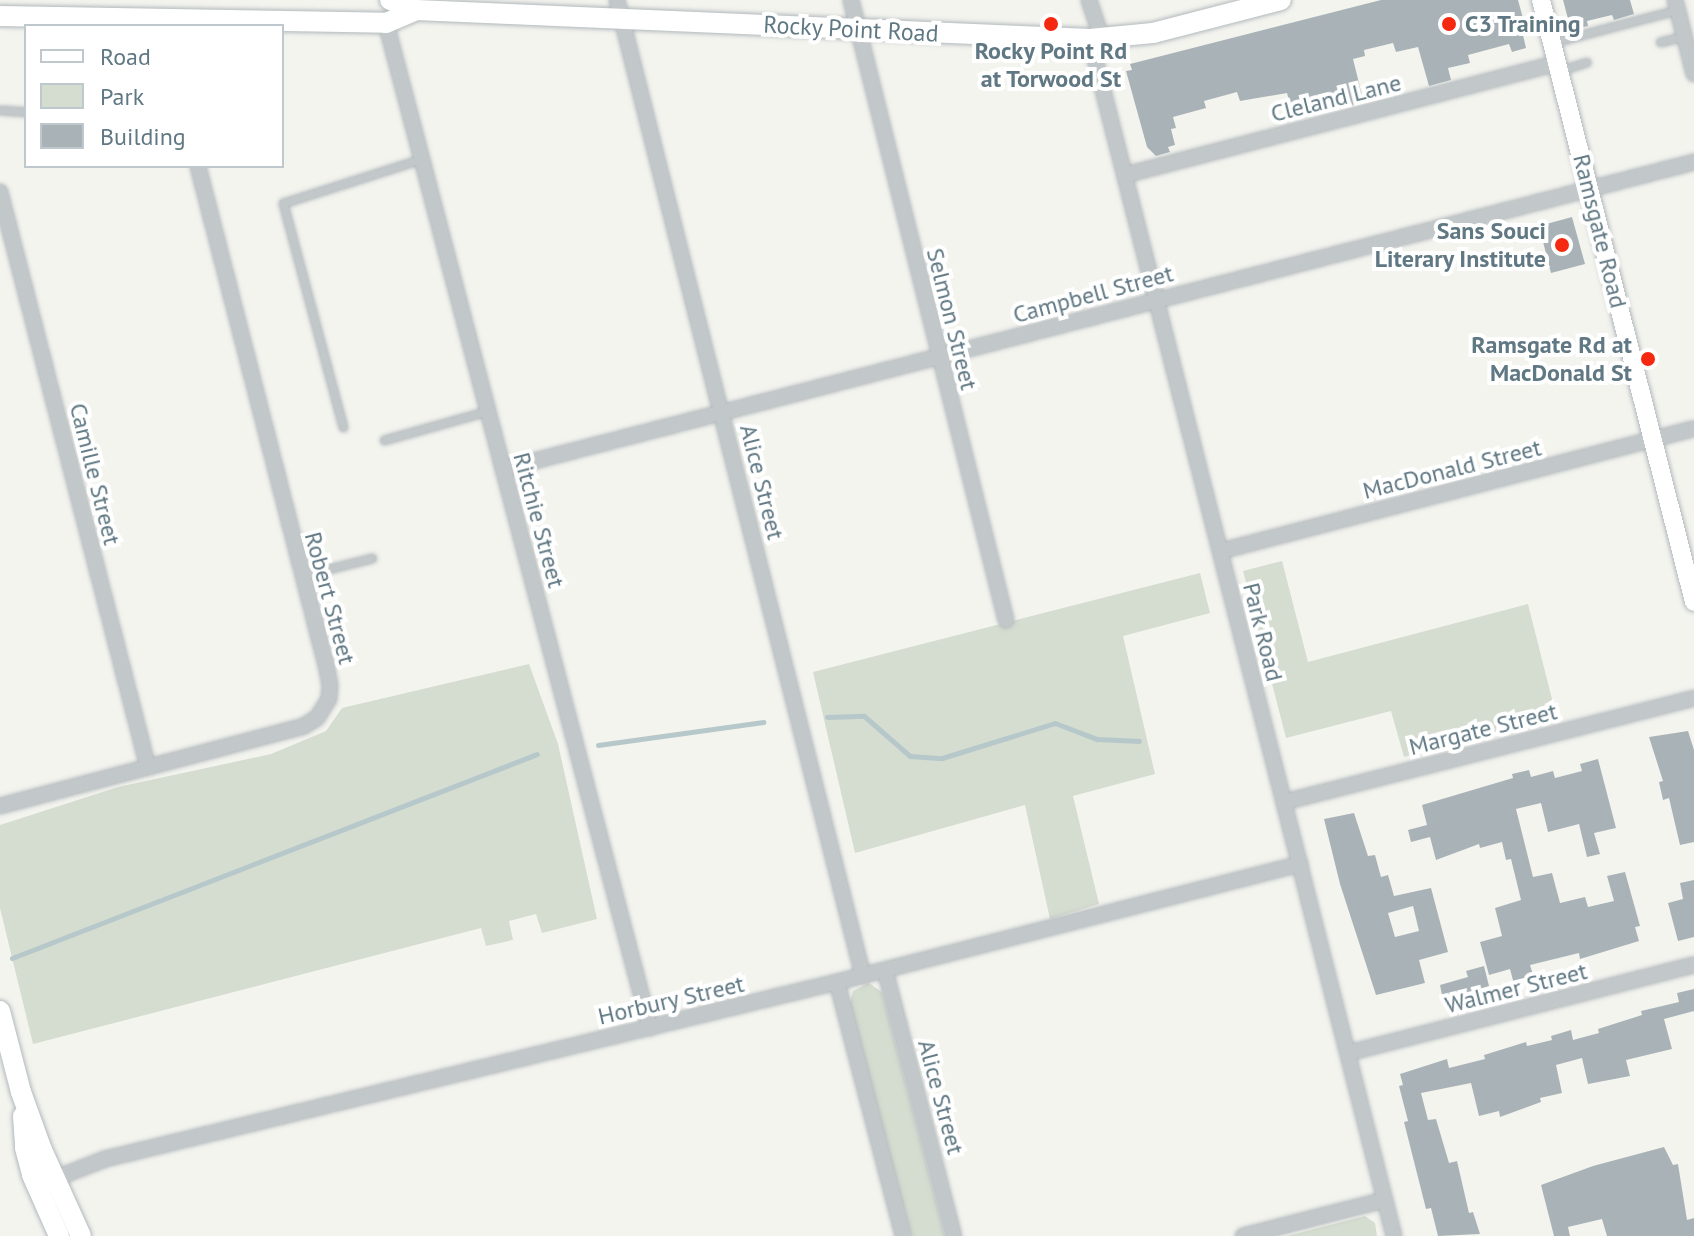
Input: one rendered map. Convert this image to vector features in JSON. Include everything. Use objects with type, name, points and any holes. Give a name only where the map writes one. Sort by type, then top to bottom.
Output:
[{"type":"main road","name":"Rocky Point Road","points":[[390,0],[416,10],[619,8],[855,28],[1096,39],[1153,33],[1281,0]]},
{"type":"main road","name":"Ramsgate Road","points":[[1541,0],[1694,602]]},
{"type":"main road","name":"Rocky Point Road","points":[[0,16],[163,24],[386,23],[416,10]]},
{"type":"main road","points":[[0,1011],[21,1092],[54,1179],[67,1231]]},
{"type":"main road","points":[[21,1092],[25,1148],[42,1202],[67,1231]]},
{"type":"street","name":"Selmon Street","points":[[851,0],[855,28],[1006,620]]},
{"type":"street","name":"Park Road","points":[[1089,0],[1125,175],[1394,1236]]},
{"type":"street","points":[[1676,5],[1694,74]]},
{"type":"street","name":"Alice Street","points":[[619,8],[863,976]]},
{"type":"street","name":"Ritchie Street","points":[[386,23],[650,1028]]},
{"type":"street","name":"Cleland Lane","points":[[1125,175],[1558,67]]},
{"type":"street","name":"Campbell Street","points":[[503,469],[1694,162]]},
{"type":"street","name":"Robert Street","points":[[0,806],[296,729],[317,718],[326,706],[330,685],[199,168]]},
{"type":"street","name":"Camille Street","points":[[0,192],[148,767]]},
{"type":"street","name":"MacDonald Street","points":[[1221,551],[1694,429]]},
{"type":"street","name":"Margate Street","points":[[1284,802],[1694,698]]},
{"type":"street","name":"Horbury Street","points":[[54,1179],[105,1159],[863,976],[1300,864]]},
{"type":"street","name":"Walmer Street","points":[[1348,1053],[1694,965]]},
{"type":"street","name":"Alice Street","points":[[885,970],[954,1236]]},
{"type":"street","points":[[837,982],[903,1236]]},
{"type":"street","points":[[1243,1236],[1384,1200]]},
{"type":"lane","points":[[1552,43],[1676,5]]},
{"type":"lane","points":[[1660,42],[1684,36]]},
{"type":"lane","points":[[1558,67],[1587,62]]},
{"type":"lane","points":[[0,110],[24,112]]},
{"type":"lane","points":[[343,427],[283,203],[421,159]]},
{"type":"lane","points":[[384,440],[487,411]]},
{"type":"lane","points":[[301,576],[372,558]]},
{"type":"green space","points":[[1282,561],[1308,662],[1528,604],[1556,715],[1404,757],[1391,711],[1286,738],[1243,571]]},
{"type":"green space","points":[[1200,573],[1210,613],[1123,636],[1155,774],[1073,796],[1099,904],[1050,919],[1025,805],[855,853],[813,672]]},
{"type":"green space","points":[[529,664],[558,744],[597,919],[542,933],[536,914],[509,921],[513,940],[486,946],[481,928],[33,1044],[0,908],[0,825],[118,787],[271,754],[326,731],[342,708]]},
{"type":"green space","points":[[869,983],[882,992],[945,1236],[911,1236],[850,1003],[853,991]]},
{"type":"green space","points":[[1365,1216],[1375,1223],[1377,1236],[1287,1236]]},
{"type":"building","points":[[1381,0],[1518,0],[1527,33],[1523,35],[1526,48],[1512,52],[1509,44],[1468,55],[1470,63],[1448,68],[1451,80],[1429,86],[1418,47],[1396,52],[1393,43],[1364,50],[1365,56],[1353,59],[1364,103],[1340,109],[1334,108],[1332,101],[1292,111],[1287,93],[1240,101],[1237,92],[1204,101],[1206,108],[1173,117],[1176,128],[1171,129],[1175,145],[1168,147],[1170,152],[1156,156],[1147,147],[1126,71],[1132,70],[1130,64]]},
{"type":"building","points":[[1563,0],[1630,0],[1634,14],[1614,20],[1612,15],[1587,21],[1588,26],[1571,30]]},
{"type":"building","name":"Sans Souci Literary Institute","points":[[1572,217],[1585,264],[1551,273],[1539,226]]},
{"type":"building","points":[[1688,731],[1694,750],[1694,842],[1680,845],[1669,798],[1663,800],[1659,782],[1663,781],[1649,737]]},
{"type":"building","points":[[1598,759],[1616,828],[1594,833],[1600,854],[1587,857],[1579,824],[1548,832],[1541,803],[1516,809],[1533,877],[1552,873],[1560,903],[1585,897],[1588,907],[1614,901],[1607,876],[1625,872],[1640,926],[1635,927],[1639,941],[1580,959],[1579,953],[1530,965],[1534,978],[1514,984],[1510,969],[1489,975],[1480,942],[1502,936],[1495,908],[1521,900],[1511,859],[1506,860],[1502,842],[1480,848],[1479,844],[1436,860],[1430,837],[1411,842],[1408,830],[1427,825],[1422,805],[1513,778],[1512,774],[1529,770],[1531,777],[1553,771],[1555,778],[1582,771],[1580,764]]},
{"type":"building","points":[[1354,813],[1368,856],[1375,855],[1381,877],[1388,875],[1394,896],[1431,888],[1448,952],[1419,960],[1425,983],[1376,995],[1340,884],[1324,819]],"holes":[[[1413,906],[1419,931],[1395,937],[1388,913]]]},
{"type":"building","points":[[1694,880],[1694,937],[1678,941],[1668,903],[1683,899],[1680,883]]},
{"type":"building","points":[[1484,966],[1489,986],[1443,1000],[1440,985],[1468,977],[1466,971]]},
{"type":"building","points":[[1694,989],[1694,1011],[1664,1019],[1672,1049],[1626,1060],[1630,1076],[1588,1084],[1582,1058],[1556,1065],[1562,1093],[1540,1098],[1541,1102],[1500,1117],[1499,1111],[1479,1116],[1471,1083],[1421,1093],[1428,1120],[1436,1119],[1449,1163],[1457,1161],[1469,1213],[1473,1212],[1480,1234],[1438,1236],[1431,1208],[1426,1209],[1404,1122],[1408,1121],[1399,1086],[1403,1085],[1400,1074],[1447,1059],[1449,1068],[1485,1059],[1484,1055],[1526,1042],[1527,1046],[1552,1040],[1551,1036],[1571,1030],[1573,1040],[1599,1033],[1598,1029],[1642,1015],[1641,1011],[1679,1002],[1677,993]]},
{"type":"building","points":[[1664,1147],[1673,1165],[1678,1164],[1687,1220],[1694,1218],[1694,1236],[1607,1236],[1602,1219],[1568,1227],[1570,1236],[1554,1236],[1541,1185],[1593,1166]]},
{"type":"waterway","points":[[827,717],[864,716],[910,756],[942,758],[1055,723],[1097,739],[1139,741]]},
{"type":"waterway","points":[[598,745],[763,722]]},
{"type":"waterway","points":[[12,958],[537,754]]},
{"type":"place","name":"Rocky Point Rd at Torwood St","points":[[1051,24]]},
{"type":"place","name":"C3 Training","points":[[1449,24]]},
{"type":"place","name":"Sans Souci Literary Institute","points":[[1562,245]]},
{"type":"place","name":"Ramsgate Rd at MacDonald St","points":[[1648,359]]}]
